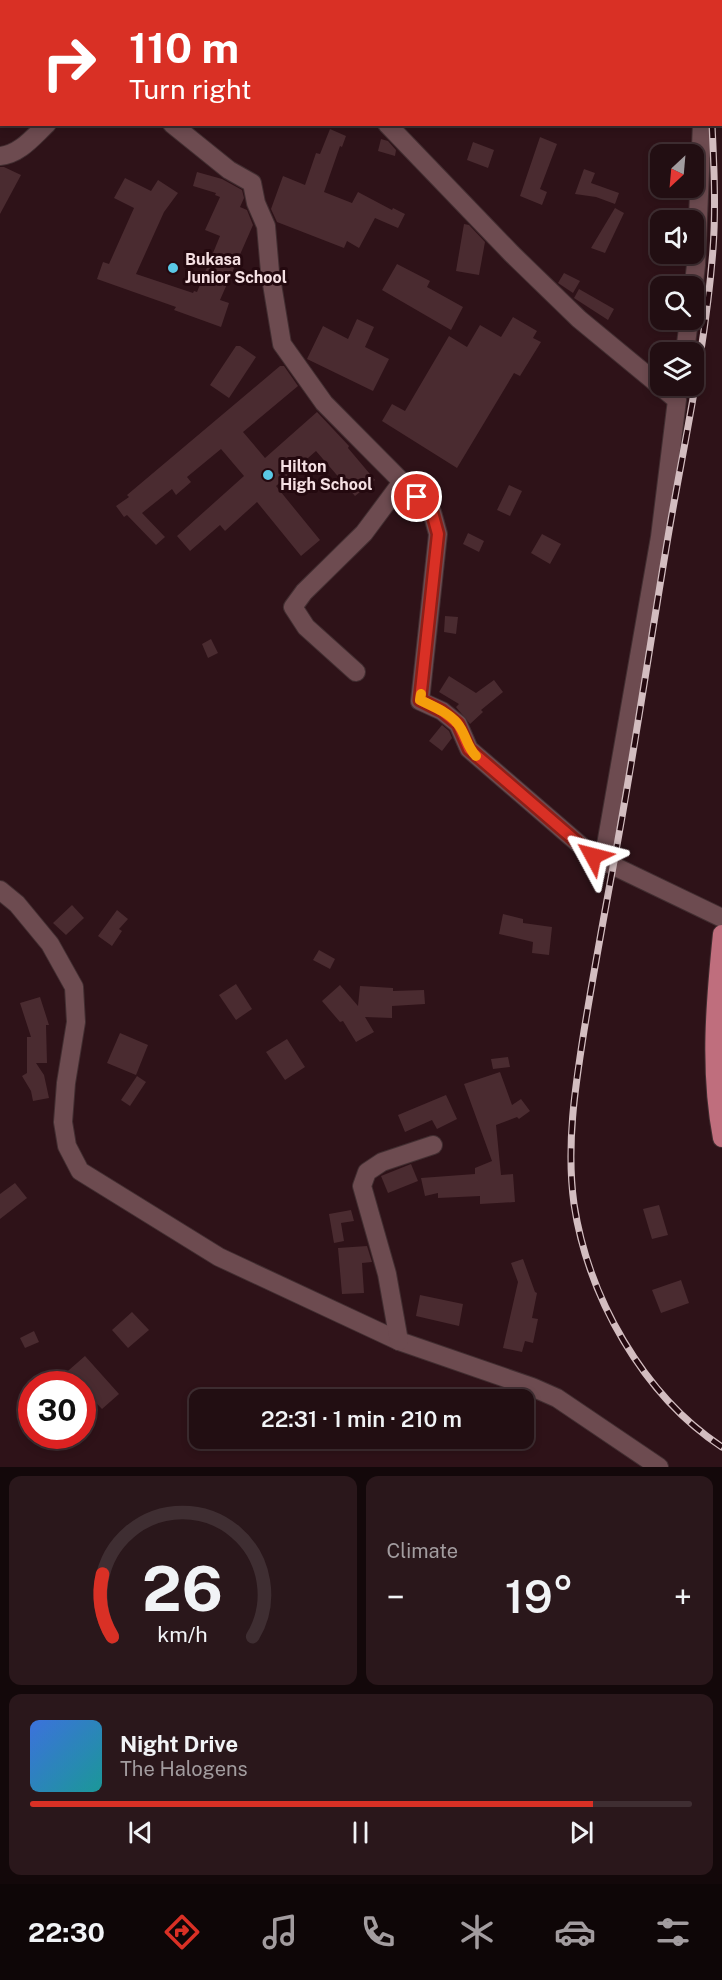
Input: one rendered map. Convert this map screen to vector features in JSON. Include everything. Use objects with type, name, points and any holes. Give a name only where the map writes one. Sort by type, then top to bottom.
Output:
[{"type":"main road","points":[[722,934],[714,1015],[715,1101],[722,1138]]},
{"type":"street","points":[[0,156],[9,155],[22,147],[46,126]]},
{"type":"street","points":[[174,126],[229,170],[252,183],[256,203],[266,226],[270,272],[282,344],[324,403],[432,512],[438,534],[420,700],[442,711],[458,724],[469,749],[576,844],[603,862],[722,918]]},
{"type":"street","points":[[389,126],[512,254],[579,319],[650,372]]},
{"type":"street","points":[[695,276],[702,126]]},
{"type":"street","points":[[603,862],[660,537],[678,396]]},
{"type":"street","points":[[356,672],[306,627],[293,607],[304,592],[364,533],[402,482]]},
{"type":"street","points":[[0,890],[16,904],[50,944],[74,987],[76,1022],[66,1083],[63,1122],[68,1146],[80,1171],[219,1257],[399,1341],[532,1387],[556,1398],[659,1467]]},
{"type":"street","points":[[399,1341],[387,1274],[362,1186],[367,1172],[382,1162],[433,1145]]},
{"type":"building","points":[[330,129],[346,136],[342,147],[340,146],[324,192],[352,203],[358,192],[392,210],[393,208],[405,214],[398,228],[375,218],[359,248],[347,241],[344,248],[277,222],[271,209],[283,176],[305,185],[316,153],[320,154]]},
{"type":"building","points":[[540,137],[557,144],[540,189],[547,192],[542,205],[520,196]]},
{"type":"building","points":[[381,139],[388,141],[396,150],[395,156],[378,151]]},
{"type":"building","points":[[473,142],[494,150],[488,168],[467,160]]},
{"type":"building","points":[[0,167],[21,175],[0,214]]},
{"type":"building","points":[[584,169],[595,173],[591,183],[619,193],[615,204],[596,197],[575,194]]},
{"type":"building","points":[[197,172],[222,179],[242,190],[244,198],[240,207],[247,210],[253,225],[220,300],[229,303],[221,327],[174,310],[176,307],[97,279],[103,262],[109,264],[134,208],[114,198],[125,178],[151,191],[158,180],[178,193],[164,212],[136,274],[193,293],[197,292],[220,236],[205,230],[220,197],[215,195],[216,193],[193,186]]},
{"type":"building","points":[[615,208],[624,213],[605,253],[591,248]]},
{"type":"building","points":[[464,224],[469,225],[485,242],[479,275],[456,271]]},
{"type":"building","points":[[397,264],[430,281],[427,287],[463,307],[451,330],[382,290]]},
{"type":"building","points":[[564,273],[580,281],[573,293],[558,283]]},
{"type":"building","points":[[579,289],[614,309],[608,320],[574,298]]},
{"type":"building","points":[[513,317],[537,331],[533,338],[541,342],[520,376],[514,373],[457,468],[382,421],[392,404],[405,411],[449,336],[467,347],[480,325],[501,337]]},
{"type":"building","points":[[357,319],[374,327],[365,347],[389,359],[373,391],[307,359],[323,326],[348,339]]},
{"type":"building","points":[[236,346],[240,346],[256,357],[229,398],[210,385]]},
{"type":"building","points":[[280,366],[284,366],[298,386],[243,432],[265,458],[317,412],[349,446],[348,448],[375,480],[355,496],[316,451],[276,486],[320,540],[301,556],[257,502],[225,531],[220,525],[190,551],[177,536],[244,476],[221,449],[187,477],[191,482],[176,495],[172,489],[142,513],[165,537],[156,545],[127,515],[124,517],[116,506]]},
{"type":"building","points":[[509,485],[522,491],[510,516],[497,510]]},
{"type":"building","points":[[468,533],[484,541],[479,552],[463,544]]},
{"type":"building","points":[[542,534],[561,544],[550,564],[531,553]]},
{"type":"building","points":[[445,616],[458,617],[456,634],[444,632]]},
{"type":"building","points":[[211,639],[218,653],[208,658],[202,644]]},
{"type":"building","points":[[449,676],[476,693],[494,680],[503,692],[481,710],[483,712],[470,724],[456,707],[459,704],[439,692]]},
{"type":"building","points":[[442,725],[449,731],[452,738],[442,751],[429,741]]},
{"type":"building","points":[[72,905],[84,918],[66,935],[53,923]]},
{"type":"building","points":[[117,910],[128,919],[119,929],[122,931],[112,946],[98,936]]},
{"type":"building","points":[[503,914],[523,919],[523,923],[552,927],[549,955],[532,953],[533,942],[499,934]]},
{"type":"building","points":[[319,950],[335,959],[330,969],[313,960]]},
{"type":"building","points":[[236,984],[252,1009],[236,1020],[219,995]]},
{"type":"building","points":[[340,985],[358,1006],[360,986],[393,988],[393,991],[424,990],[425,1004],[392,1006],[392,1018],[365,1017],[374,1032],[356,1042],[343,1021],[340,1022],[322,1001]]},
{"type":"building","points":[[40,997],[49,1025],[46,1025],[47,1063],[36,1063],[44,1075],[49,1098],[33,1101],[31,1091],[22,1076],[27,1073],[27,1037],[31,1037],[20,1003]]},
{"type":"building","points":[[120,1033],[148,1045],[136,1075],[107,1063]]},
{"type":"building","points":[[287,1039],[305,1067],[285,1080],[266,1052]]},
{"type":"building","points":[[508,1057],[510,1067],[493,1069],[491,1059]]},
{"type":"building","points":[[500,1072],[512,1105],[521,1099],[530,1111],[519,1119],[517,1117],[496,1125],[501,1175],[513,1174],[515,1202],[480,1204],[480,1196],[438,1198],[438,1193],[425,1196],[421,1178],[475,1174],[475,1168],[492,1161],[464,1084]]},
{"type":"building","points":[[137,1076],[146,1082],[130,1106],[121,1100]]},
{"type":"building","points":[[446,1095],[457,1119],[437,1129],[432,1120],[405,1132],[398,1115]]},
{"type":"building","points":[[411,1164],[418,1181],[388,1193],[381,1176]]},
{"type":"building","points":[[15,1183],[27,1198],[0,1219],[0,1194]]},
{"type":"building","points":[[659,1205],[668,1235],[652,1239],[643,1209]]},
{"type":"building","points":[[351,1210],[354,1221],[341,1223],[344,1241],[334,1243],[329,1214]]},
{"type":"building","points":[[367,1246],[372,1262],[362,1263],[364,1293],[342,1294],[338,1248]]},
{"type":"building","points":[[523,1259],[537,1293],[532,1318],[538,1319],[533,1343],[525,1341],[522,1352],[503,1348],[518,1282],[511,1263]]},
{"type":"building","points":[[681,1280],[689,1303],[661,1313],[652,1290]]},
{"type":"building","points":[[420,1295],[463,1304],[459,1326],[416,1316]]},
{"type":"building","points":[[132,1312],[149,1330],[128,1348],[112,1330]]},
{"type":"building","points":[[34,1331],[39,1342],[25,1348],[20,1338]]},
{"type":"building","points":[[85,1356],[119,1394],[102,1409],[96,1403],[96,1371],[68,1371]]},
{"type":"railway","points":[[712,126],[714,234],[710,285],[628,783],[584,1031],[575,1095],[571,1161],[574,1204],[581,1239],[606,1308],[644,1372],[668,1400],[722,1447]]},
{"type":"slow traffic","points":[[421,694],[420,700],[442,711],[458,724],[469,749],[476,756]]},
{"type":"place","name":"Bukasa Junior School","points":[[173,268]]},
{"type":"place","name":"Hilton High School","points":[[268,475]]},
{"type":"route","points":[[417,497],[432,512],[438,534],[420,700],[442,711],[458,724],[469,749],[576,844],[593,856]]}]
